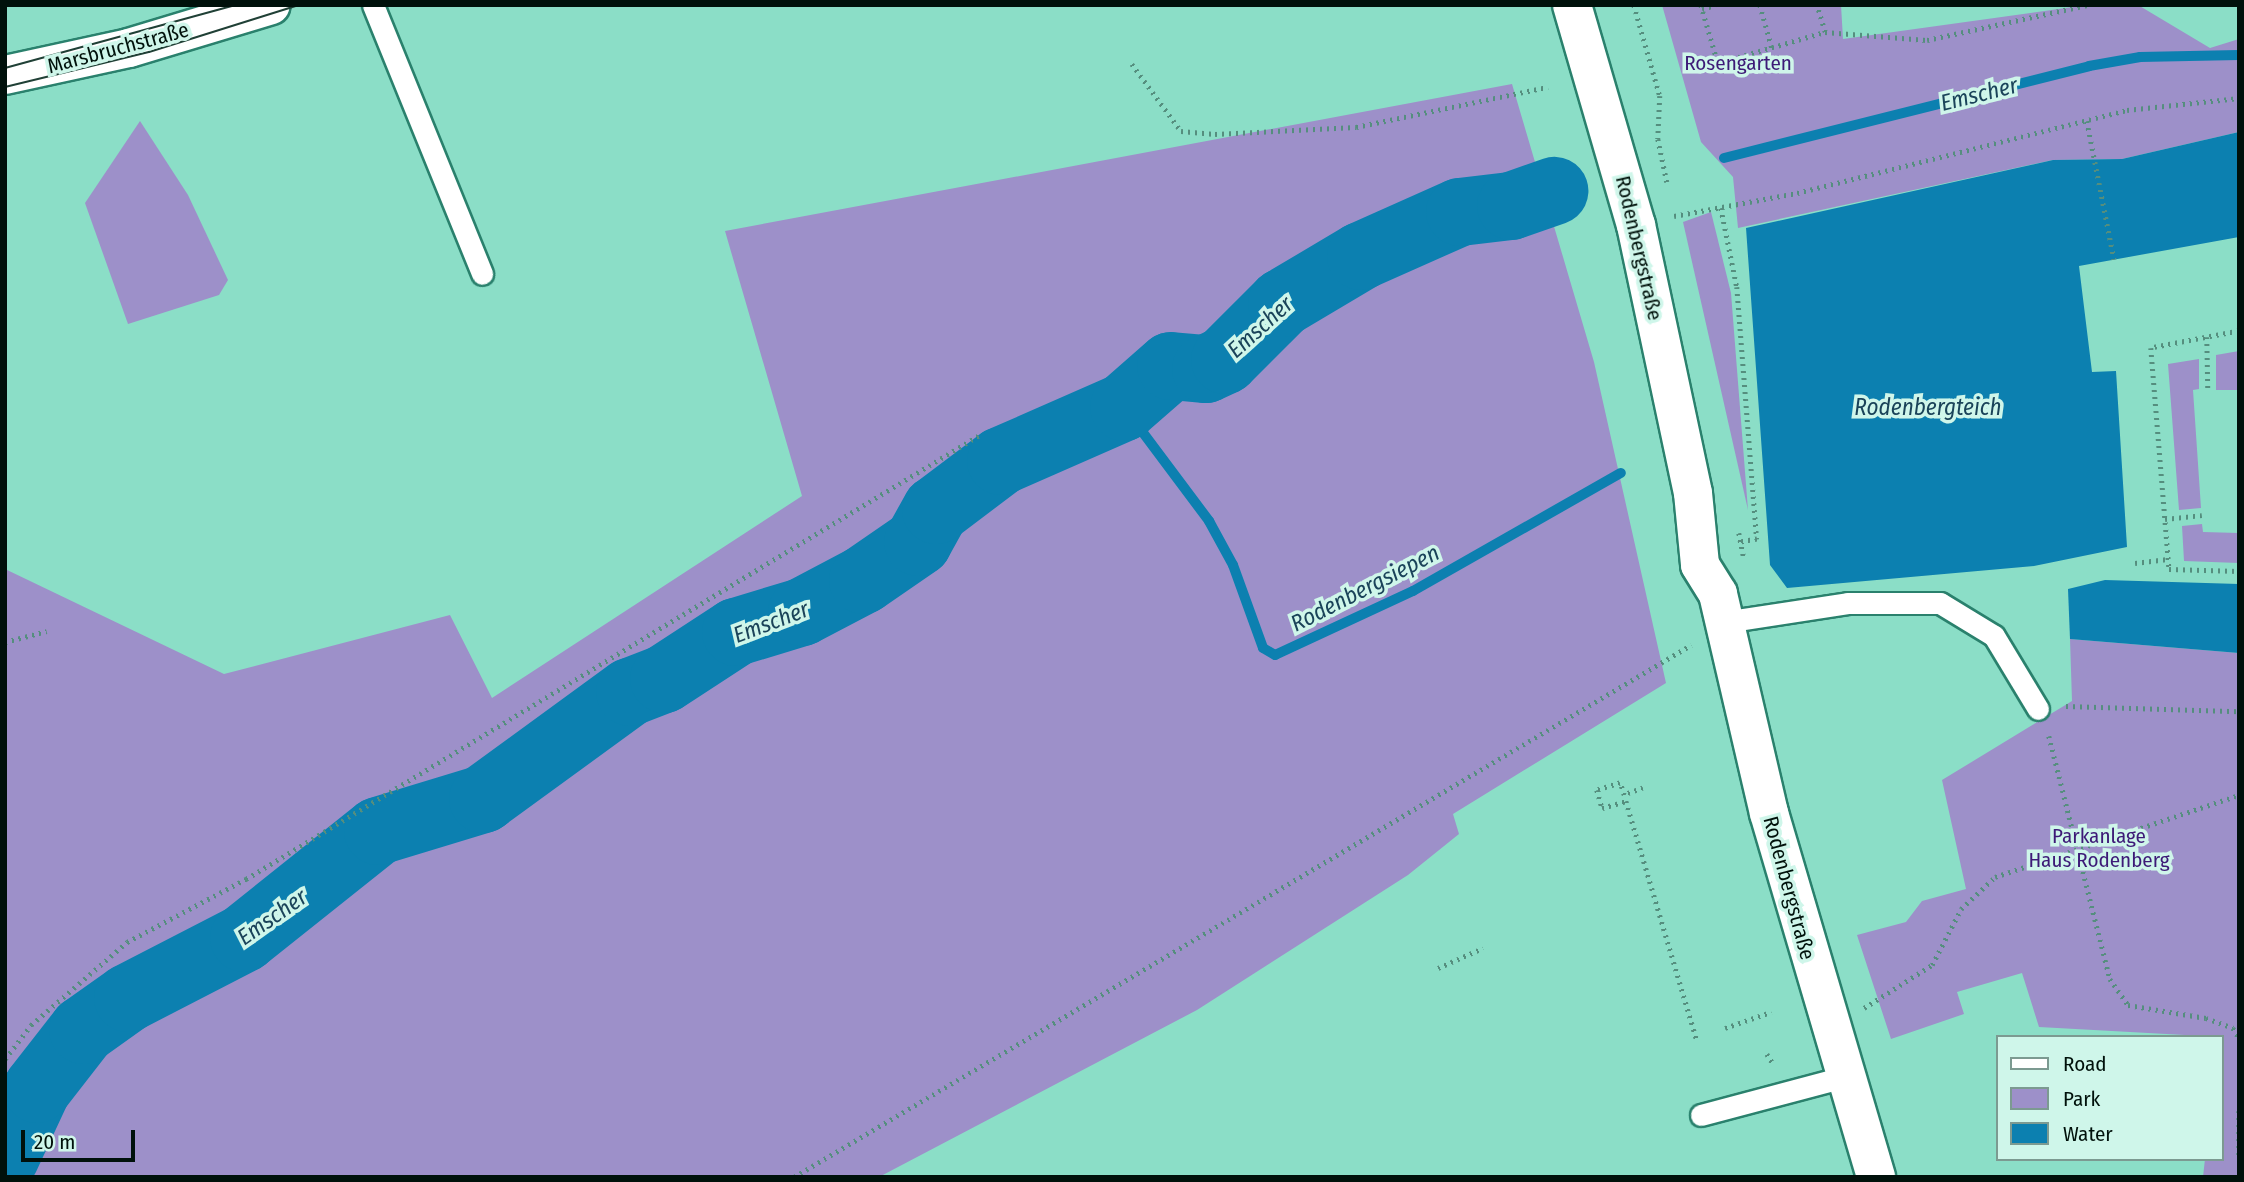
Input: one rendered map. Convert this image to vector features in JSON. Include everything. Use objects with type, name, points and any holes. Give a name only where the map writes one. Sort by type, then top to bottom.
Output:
[{"type":"main road","name":"Marsbruchstraße","points":[[5,75],[129,48],[271,5]]},
{"type":"main road","name":"Rodenbergstraße","points":[[1572,5],[1636,225],[1693,493],[1700,565],[1721,608],[1769,813],[1844,1077],[1876,1177]]},
{"type":"lane","points":[[373,5],[482,274]]},
{"type":"lane","points":[[1721,608],[1940,603],[1994,636],[2038,709]]},
{"type":"lane","points":[[1701,1115],[1844,1077]]},
{"type":"path","points":[[1634,5],[1660,96],[1658,139],[1669,190]]},
{"type":"path","points":[[1715,5],[1702,7],[1718,63],[1825,32],[1927,40],[2087,5]]},
{"type":"path","points":[[1760,5],[1772,48]]},
{"type":"path","points":[[1817,5],[1825,32]]},
{"type":"path","points":[[1132,64],[1181,131],[1215,134],[1356,127],[1548,87]]},
{"type":"path","points":[[1671,203],[1674,216],[1721,208],[2127,110],[2239,98]]},
{"type":"path","points":[[2087,121],[2096,156],[2114,259]]},
{"type":"path","points":[[1721,208],[1737,287],[1756,539],[1740,542]]},
{"type":"path","points":[[2239,331],[2151,348],[2169,569],[2239,571]]},
{"type":"path","points":[[2207,337],[2207,390]]},
{"type":"path","points":[[5,1059],[31,1025],[127,942],[246,879],[981,434]]},
{"type":"path","points":[[2165,519],[2202,515]]},
{"type":"path","points":[[2135,563],[2168,559]]},
{"type":"path","points":[[5,642],[47,631]]},
{"type":"path","points":[[794,1177],[1680,652]]},
{"type":"path","points":[[2239,711],[2038,709],[2063,772],[2110,979],[2127,1005],[2206,1018],[2233,1028],[2239,1038]]},
{"type":"path","points":[[1643,788],[1624,794],[1620,783],[1597,790],[1602,808],[1626,801],[1697,1040]]},
{"type":"path","points":[[1862,1009],[1932,965],[1961,909],[1995,877],[2239,795]]},
{"type":"path","points":[[1438,968],[1483,948]]},
{"type":"path","points":[[1725,1028],[1771,1012]]},
{"type":"path","points":[[2239,1111],[2239,1157]]},
{"type":"green space","name":"Rosengarten","points":[[1662,5],[1841,5],[1843,39],[2087,5],[2138,5],[2210,48],[2239,39],[2239,132],[2122,159],[2053,160],[1738,228],[1733,177],[1701,142]]},
{"type":"green space","points":[[1512,84],[1594,362],[1666,683],[1453,814],[1459,834],[1408,875],[1197,1010],[879,1177],[5,1177],[5,569],[224,674],[450,615],[492,698],[802,496],[725,231]]},
{"type":"green space","points":[[140,121],[188,195],[228,280],[219,295],[128,324],[85,203]]},
{"type":"green space","points":[[1711,212],[1731,293],[1748,510],[1683,222]]},
{"type":"green space","points":[[2239,351],[2239,390],[2216,390],[2216,355]]},
{"type":"green space","points":[[2199,359],[2199,389],[2193,390],[2201,508],[2179,510],[2168,364]]},
{"type":"green space","points":[[2202,524],[2203,532],[2239,533],[2239,563],[2184,561],[2182,526]]},
{"type":"green space","name":"Parkanlage Haus Rodenberg","points":[[2070,639],[2239,653],[2239,1177],[2203,1177],[2205,1161],[2223,1161],[2223,1035],[2039,1027],[2022,973],[1957,992],[1964,1014],[1891,1039],[1857,935],[1906,922],[1922,901],[1966,889],[1942,780],[2072,701]]},
{"type":"water","name":"Rodenbergteich","points":[[2239,132],[2239,237],[2079,266],[2092,372],[2116,371],[2127,547],[2034,566],[1787,588],[1770,565],[1746,228],[2053,160],[2122,159]]},
{"type":"water","points":[[2105,580],[2239,584],[2239,653],[2070,639],[2068,589]]},
{"type":"waterway","name":"Emscher","points":[[1724,158],[2089,66],[2140,57],[2239,55]]},
{"type":"waterway","name":"Emscher","points":[[5,1158],[37,1089],[83,1030],[128,998],[244,938],[378,831],[483,799],[630,692],[664,679],[736,632],[802,612],[863,580],[918,542],[936,510],[1001,461],[1124,407],[1171,366],[1206,369],[1225,360],[1282,303],[1361,256],[1460,212],[1511,206],[1554,191]]},
{"type":"waterway","name":"Rodenbergsiepen","points":[[1118,410],[1141,430],[1209,521],[1233,565],[1263,648],[1275,655],[1413,591],[1621,473]]},
{"type":"tram line","points":[[5,68],[235,5]]},
{"type":"tram line","points":[[5,87],[149,52],[299,5]]}]
